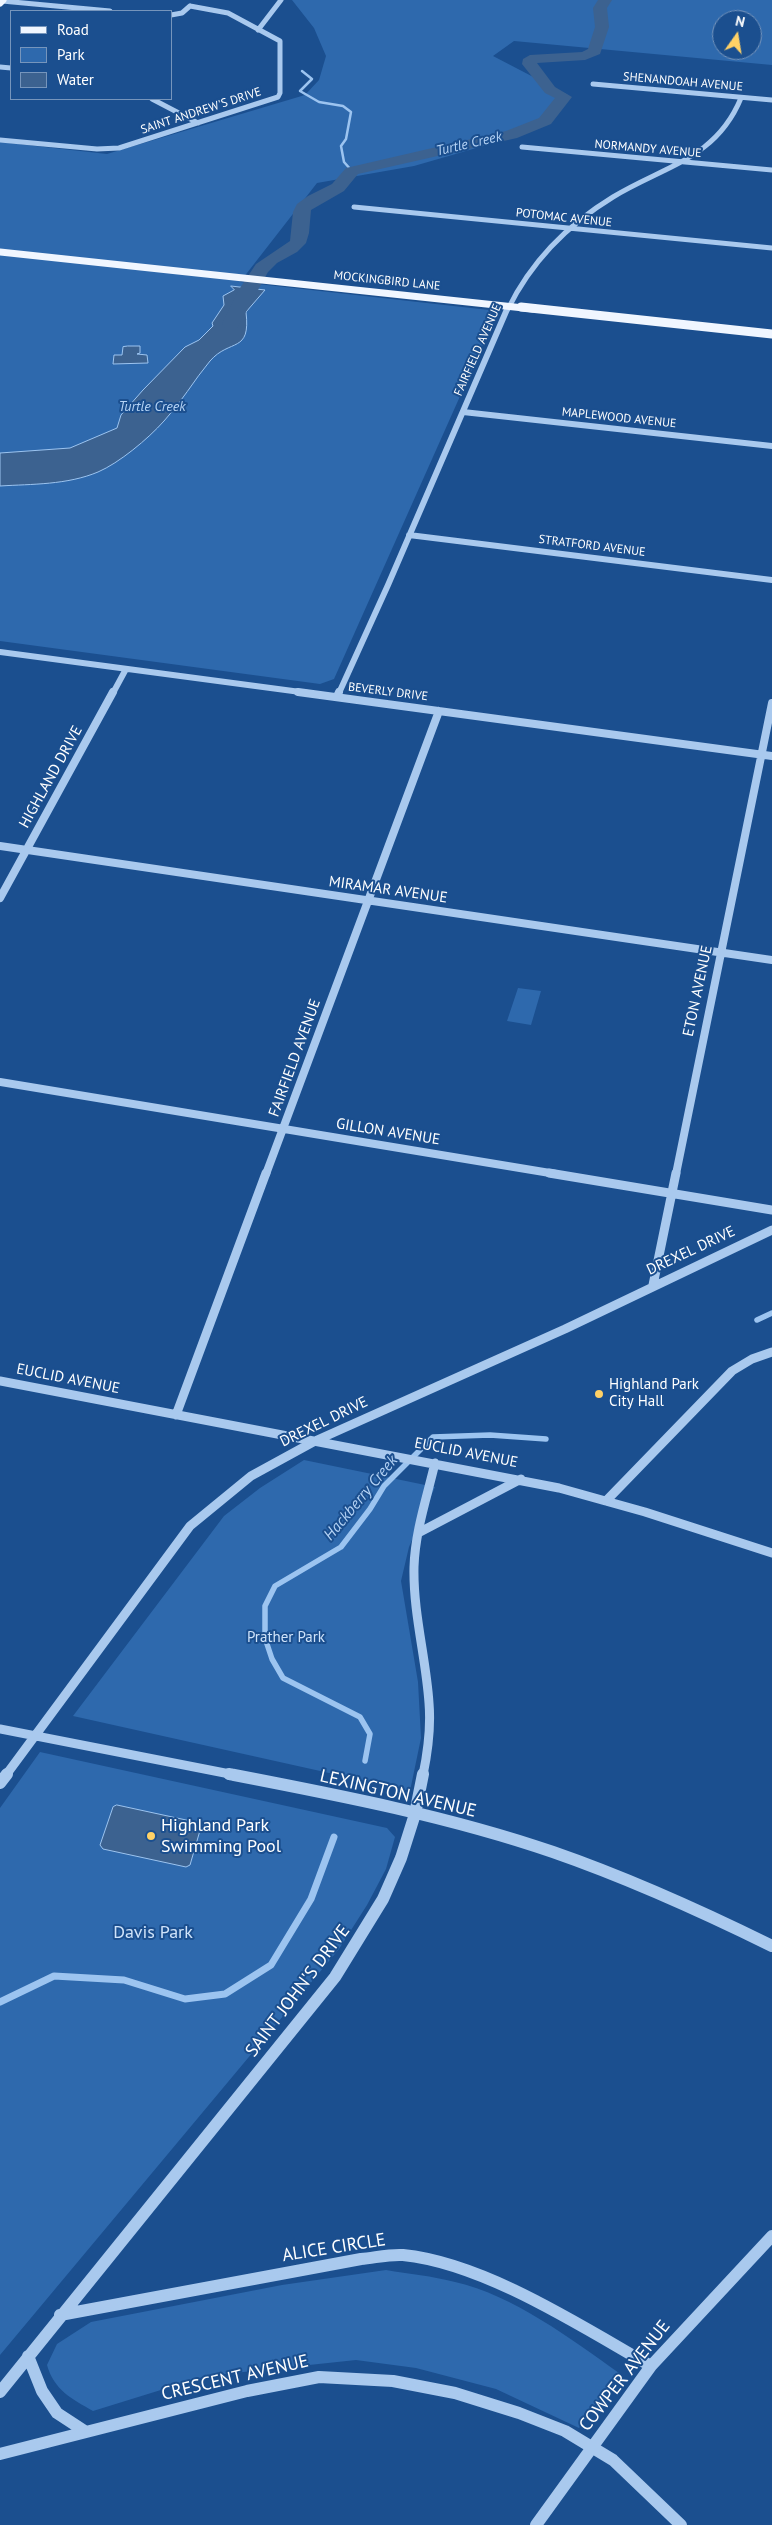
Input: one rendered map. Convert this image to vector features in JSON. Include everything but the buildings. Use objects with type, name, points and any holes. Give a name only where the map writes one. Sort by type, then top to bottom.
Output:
[{"type":"main road","name":"MOCKINGBIRD LANE","points":[[0,252],[772,334]]},
{"type":"street","points":[[172,15],[182,13],[190,6],[192,0]]},
{"type":"street","points":[[258,30],[281,0]]},
{"type":"street","points":[[2,2],[98,10]]},
{"type":"street","name":"SAINT ANDREW'S DRIVE","points":[[0,140],[109,150],[274,99],[280,93],[280,41],[228,13],[190,6]]},
{"type":"street","name":"SHENANDOAH AVENUE","points":[[593,84],[772,100]]},
{"type":"street","name":"FAIRFIELD AVENUE","points":[[336,697],[510,306],[535,264],[553,242],[615,195],[698,152],[726,130],[733,120],[741,98]]},
{"type":"street","points":[[154,100],[198,123]]},
{"type":"street","name":"NORMANDY AVENUE","points":[[522,147],[772,170]]},
{"type":"street","name":"POTOMAC AVENUE","points":[[354,207],[772,248]]},
{"type":"street","name":"MAPLEWOOD AVENUE","points":[[463,412],[772,446]]},
{"type":"street","name":"STRATFORD AVENUE","points":[[409,535],[772,580]]},
{"type":"street","name":"BEVERLY DRIVE","points":[[0,652],[772,756]]},
{"type":"street","name":"HIGHLAND DRIVE","points":[[0,898],[126,669]]},
{"type":"street","name":"ETON AVENUE","points":[[653,1285],[772,703]]},
{"type":"street","name":"FAIRFIELD AVENUE","points":[[176,1415],[438,710]]},
{"type":"street","name":"MIRAMAR AVENUE","points":[[0,846],[772,960]]},
{"type":"street","name":"GILLON AVENUE","points":[[0,1082],[772,1210]]},
{"type":"street","name":"DREXEL DRIVE","points":[[0,1783],[190,1526],[251,1476],[315,1441],[565,1329],[653,1285],[772,1230]]},
{"type":"street","points":[[606,1501],[732,1371],[752,1359],[772,1352]]},
{"type":"street","name":"EUCLID AVENUE","points":[[0,1381],[521,1479],[606,1501],[772,1553]]},
{"type":"street","name":"SAINT JOHN'S DRIVE","points":[[0,2392],[60,2315],[314,2004],[372,1920],[396,1872],[415,1814],[429,1739],[429,1704],[415,1587],[415,1559],[431,1462]]},
{"type":"street","points":[[420,1532],[521,1479]]},
{"type":"street","name":"LEXINGTON AVENUE","points":[[0,1728],[415,1814],[517,1841],[578,1860],[650,1888],[772,1946]]},
{"type":"street","name":"COWPER AVENUE","points":[[536,2525],[651,2366],[772,2236]]},
{"type":"street","name":"ALICE CIRCLE","points":[[60,2315],[361,2258],[401,2255],[442,2262],[489,2279],[578,2324],[651,2366]]},
{"type":"street","points":[[28,2356],[42,2391],[57,2413],[86,2432]]},
{"type":"street","name":"CRESCENT AVENUE","points":[[0,2454],[247,2391],[320,2377],[393,2381],[455,2393],[519,2413],[565,2431],[593,2446],[621,2466],[681,2525]]},
{"type":"green space","points":[[292,0],[772,0],[772,65],[718,60],[762,60],[762,10],[712,10],[712,59],[514,41],[493,56],[568,95],[549,122],[511,138],[414,166],[317,183],[240,282],[498,311],[334,679],[320,684],[0,641],[0,142],[107,154],[305,95],[319,80],[326,56],[314,28]]},
{"type":"green space","points":[[518,988],[541,991],[531,1025],[507,1021]]},
{"type":"green space","name":"Prather Park","points":[[304,1460],[435,1487],[409,1547],[401,1581],[418,1682],[421,1738],[410,1791],[73,1716],[224,1516],[260,1488]]},
{"type":"green space","name":"Davis Park","points":[[40,1752],[387,1828],[395,1837],[386,1869],[367,1905],[339,1949],[0,2355],[0,1808]]},
{"type":"green space","points":[[386,2270],[446,2280],[477,2288],[498,2297],[541,2320],[619,2373],[579,2428],[496,2389],[416,2368],[356,2360],[206,2376],[93,2411],[71,2398],[59,2387],[50,2374],[47,2365],[57,2344],[91,2322],[282,2285]]},
{"type":"water","name":"Turtle Creek","points":[[231,286],[265,290],[246,312],[247,325],[242,340],[217,354],[210,361],[170,414],[142,443],[115,463],[86,476],[49,483],[0,486],[0,453],[70,448],[117,428],[121,415],[143,390],[185,347],[199,340],[213,326],[212,323],[224,305],[223,296],[234,290]]},
{"type":"water","points":[[140,346],[140,353],[137,354],[147,355],[148,363],[113,364],[114,355],[122,355],[123,347]]},
{"type":"water","name":"Highland Park Swimming Pool","points":[[117,1805],[200,1823],[201,1827],[190,1865],[186,1867],[103,1849],[100,1845],[113,1807]]},
{"type":"waterway","name":"Turtle Creek","points":[[231,324],[256,275],[268,262],[297,243],[301,233],[300,217],[303,208],[313,200],[338,188],[352,171],[511,135],[545,121],[564,97],[550,90],[529,64],[530,59],[585,56],[595,51],[602,27],[600,8],[605,0]]},
{"type":"waterway","points":[[302,71],[312,79],[300,91],[319,102],[343,106],[351,112],[346,139],[341,146],[344,162],[352,171]]},
{"type":"waterway","name":"Hackberry Creek","points":[[757,1320],[772,1313]]},
{"type":"waterway","name":"Hackberry Creek","points":[[365,1761],[370,1734],[360,1717],[283,1678],[272,1659],[265,1638],[265,1606],[275,1586],[341,1547],[370,1509],[384,1486],[433,1437],[490,1435],[546,1439]]},
{"type":"waterway","name":"Hackberry Creek","points":[[0,2002],[54,1976],[124,1980],[185,1999],[225,1994],[271,1965],[311,1899],[334,1837]]},
{"type":"place","name":"Highland Park City Hall","points":[[599,1394]]},
{"type":"place","name":"Highland Park Swimming Pool","points":[[151,1836]]}]
